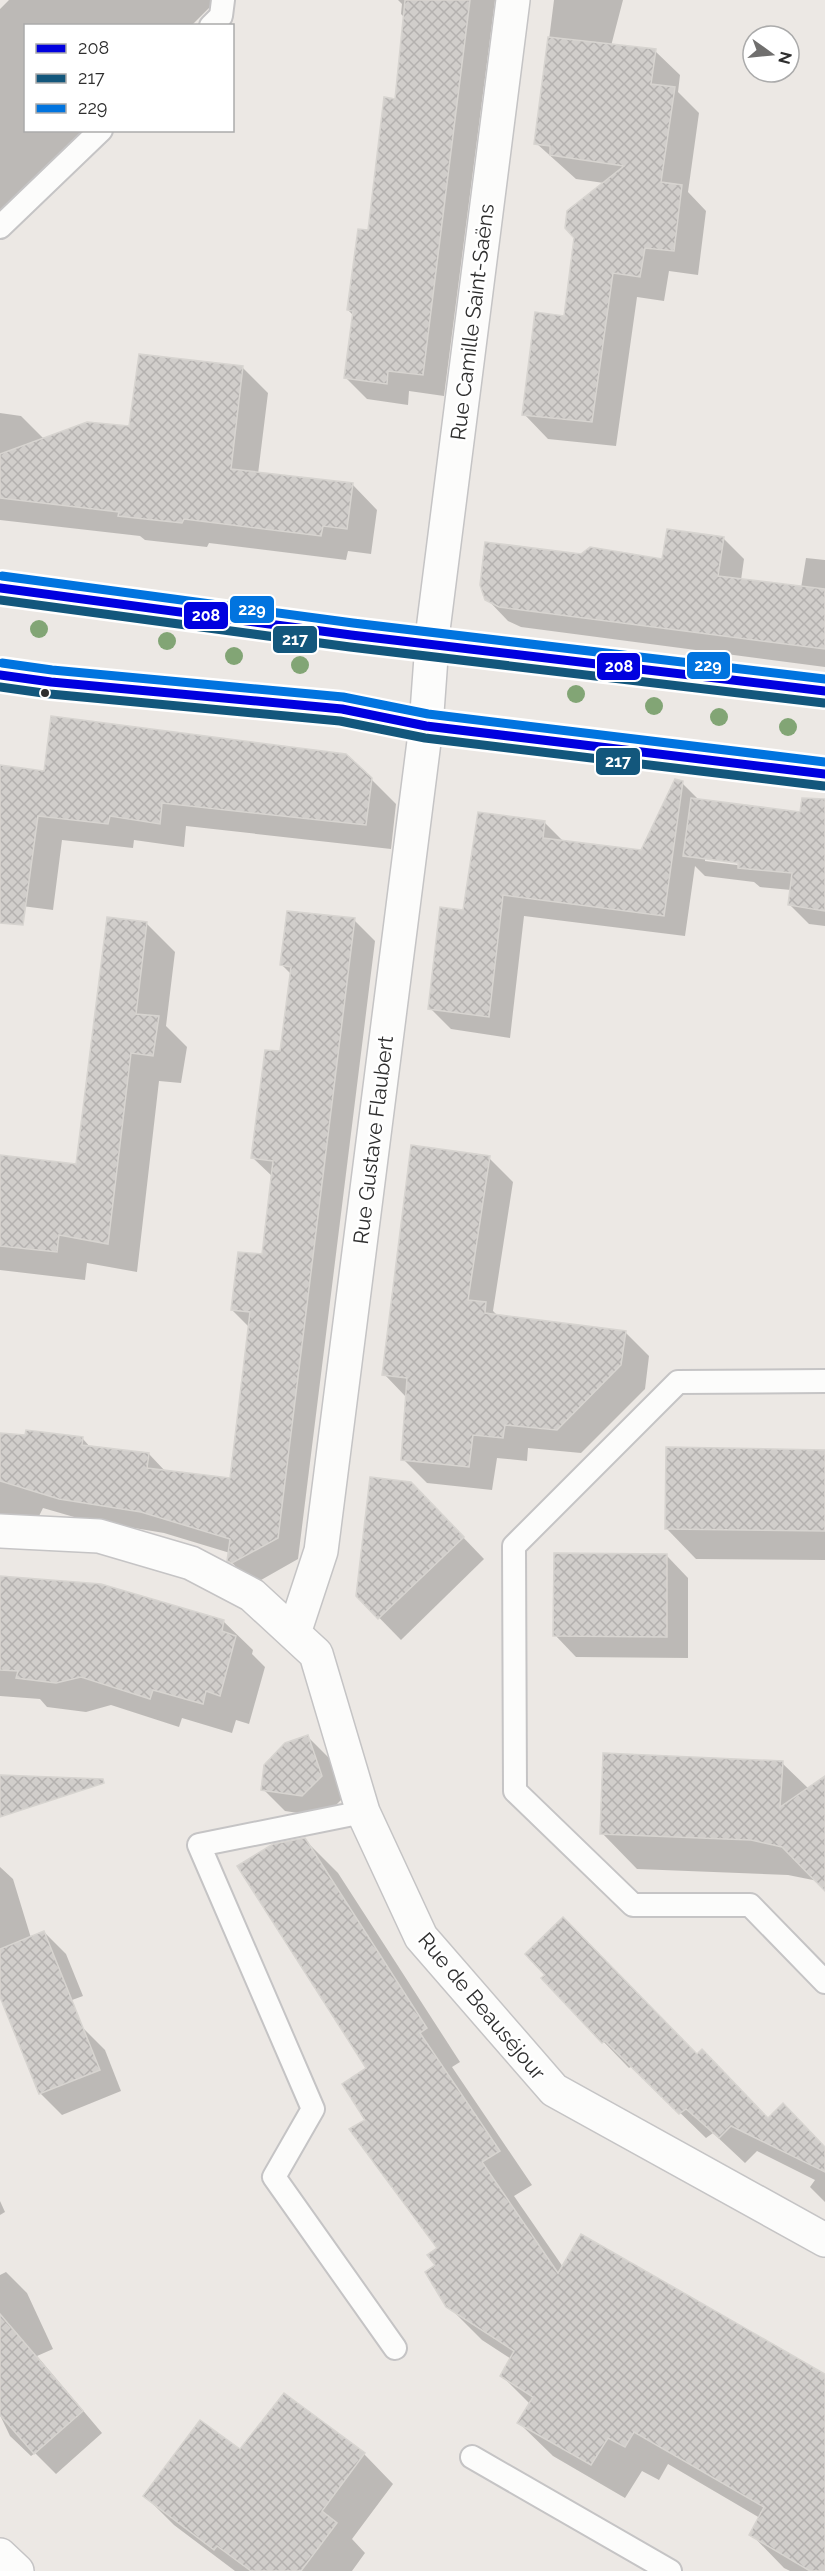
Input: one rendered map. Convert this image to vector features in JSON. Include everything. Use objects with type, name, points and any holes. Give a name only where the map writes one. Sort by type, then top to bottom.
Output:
[{"type":"street","name":"Rue Camille Saint-Saëns","points":[[431,644],[513,0]]},
{"type":"street","points":[[0,588],[431,644],[825,691]]},
{"type":"street","name":"Rue Gustave Flaubert","points":[[294,1633],[321,1551],[426,726],[431,644]]},
{"type":"street","points":[[0,675],[342,709],[426,726],[825,774]]},
{"type":"street","name":"Rue de Beauséjour","points":[[0,1531],[99,1536],[191,1563],[252,1595],[316,1654],[363,1812],[421,1937],[554,2091],[825,2240]]},
{"type":"street","points":[[0,2555],[17,2571]]},
{"type":"lane","points":[[213,24],[221,16],[223,0]]},
{"type":"lane","points":[[0,227],[99,132]]},
{"type":"lane","points":[[825,1382],[678,1382],[513,1546],[515,1791],[633,1905],[750,1905],[825,1982]]},
{"type":"lane","points":[[363,1812],[199,1845],[313,2109],[274,2177],[395,2348]]},
{"type":"lane","points":[[472,2457],[670,2571]]},
{"type":"building","points":[[405,0],[470,0],[423,375],[388,371],[387,384],[344,378],[353,311],[347,310],[358,229],[368,230],[384,97],[395,99]]},
{"type":"building","points":[[548,37],[656,49],[651,84],[675,87],[661,182],[682,185],[674,251],[645,248],[640,277],[613,273],[592,422],[522,415],[535,312],[564,316],[574,238],[565,228],[567,211],[624,166],[550,155],[550,146],[534,144]]},
{"type":"building","points":[[139,354],[243,366],[231,469],[353,483],[347,529],[323,526],[321,536],[184,519],[182,523],[118,516],[119,512],[0,498],[0,454],[87,422],[129,426]]},
{"type":"building","points":[[667,529],[724,537],[718,576],[825,589],[825,649],[499,607],[485,600],[480,585],[485,542],[581,554],[590,547],[662,559]]},
{"type":"building","points":[[51,716],[346,754],[372,778],[366,825],[162,803],[160,824],[110,816],[108,824],[38,816],[23,925],[0,923],[0,765],[44,771]]},
{"type":"building","points":[[675,779],[683,781],[664,916],[503,895],[489,1017],[428,1009],[440,907],[463,910],[478,812],[545,821],[543,838],[641,850]]},
{"type":"building","points":[[691,798],[800,812],[802,798],[825,799],[825,911],[788,905],[792,873],[738,868],[738,863],[683,856]]},
{"type":"building","points":[[287,911],[355,918],[278,1538],[232,1563],[227,1561],[230,1539],[141,1512],[59,1499],[0,1481],[0,1433],[25,1435],[26,1430],[83,1437],[82,1445],[149,1453],[147,1468],[230,1478],[250,1312],[231,1310],[238,1252],[262,1254],[273,1161],[251,1158],[265,1050],[280,1051],[291,967],[280,965]]},
{"type":"building","points":[[107,917],[147,922],[136,1014],[159,1016],[153,1056],[131,1053],[108,1244],[59,1235],[57,1252],[0,1246],[0,1155],[76,1164]]},
{"type":"building","points":[[411,1145],[490,1156],[468,1300],[486,1302],[485,1313],[626,1331],[621,1365],[557,1430],[505,1425],[503,1438],[473,1435],[469,1467],[401,1460],[407,1378],[382,1375]]},
{"type":"building","points":[[666,1447],[825,1450],[825,1531],[665,1529]]},
{"type":"building","points":[[370,1477],[411,1482],[464,1537],[378,1619],[356,1596]]},
{"type":"building","points":[[554,1553],[667,1554],[667,1637],[553,1636]]},
{"type":"building","points":[[0,1576],[101,1584],[224,1620],[222,1631],[236,1636],[220,1696],[206,1691],[203,1704],[153,1690],[150,1699],[81,1677],[56,1683],[16,1678],[18,1671],[0,1670]]},
{"type":"building","points":[[308,1735],[322,1776],[302,1796],[261,1790],[264,1765],[285,1743]]},
{"type":"building","points":[[603,1753],[783,1761],[780,1807],[825,1776],[825,1891],[782,1847],[751,1840],[600,1834]]},
{"type":"building","points":[[0,1775],[103,1779],[104,1783],[0,1817]]},
{"type":"building","points":[[305,1838],[427,2028],[420,2033],[500,2151],[482,2162],[558,2273],[581,2234],[825,2374],[825,2571],[810,2571],[749,2535],[764,2507],[634,2432],[625,2447],[608,2438],[591,2465],[517,2423],[533,2397],[500,2376],[514,2351],[446,2307],[425,2272],[435,2265],[427,2255],[437,2248],[349,2129],[365,2120],[342,2084],[366,2068],[237,1866],[273,1844]]},
{"type":"building","points":[[563,1917],[697,2054],[702,2049],[768,2118],[783,2103],[825,2147],[825,2172],[731,2126],[719,2138],[686,2109],[679,2114],[605,2041],[602,2043],[541,1978],[545,1975],[525,1954]]},
{"type":"building","points":[[44,1931],[100,2070],[39,2094],[0,1997],[0,1949]]},
{"type":"building","points":[[0,2314],[83,2411],[34,2454],[0,2415]]},
{"type":"building","points":[[284,2393],[365,2453],[322,2511],[337,2523],[301,2571],[251,2571],[217,2546],[214,2550],[143,2496],[200,2420],[240,2449]]},
{"type":"transit line","name":"229","points":[[2,576],[353,623],[825,679]]},
{"type":"transit line","name":"208","points":[[0,588],[351,635],[825,691]]},
{"type":"transit line","name":"217","points":[[0,600],[350,647],[824,703]]},
{"type":"transit line","name":"229","points":[[2,663],[52,670],[343,697],[428,714],[825,762]]},
{"type":"transit line","name":"208","points":[[0,675],[51,682],[342,709],[426,726],[825,774]]},
{"type":"transit line","name":"217","points":[[0,687],[50,694],[340,721],[425,738],[824,786]]}]
